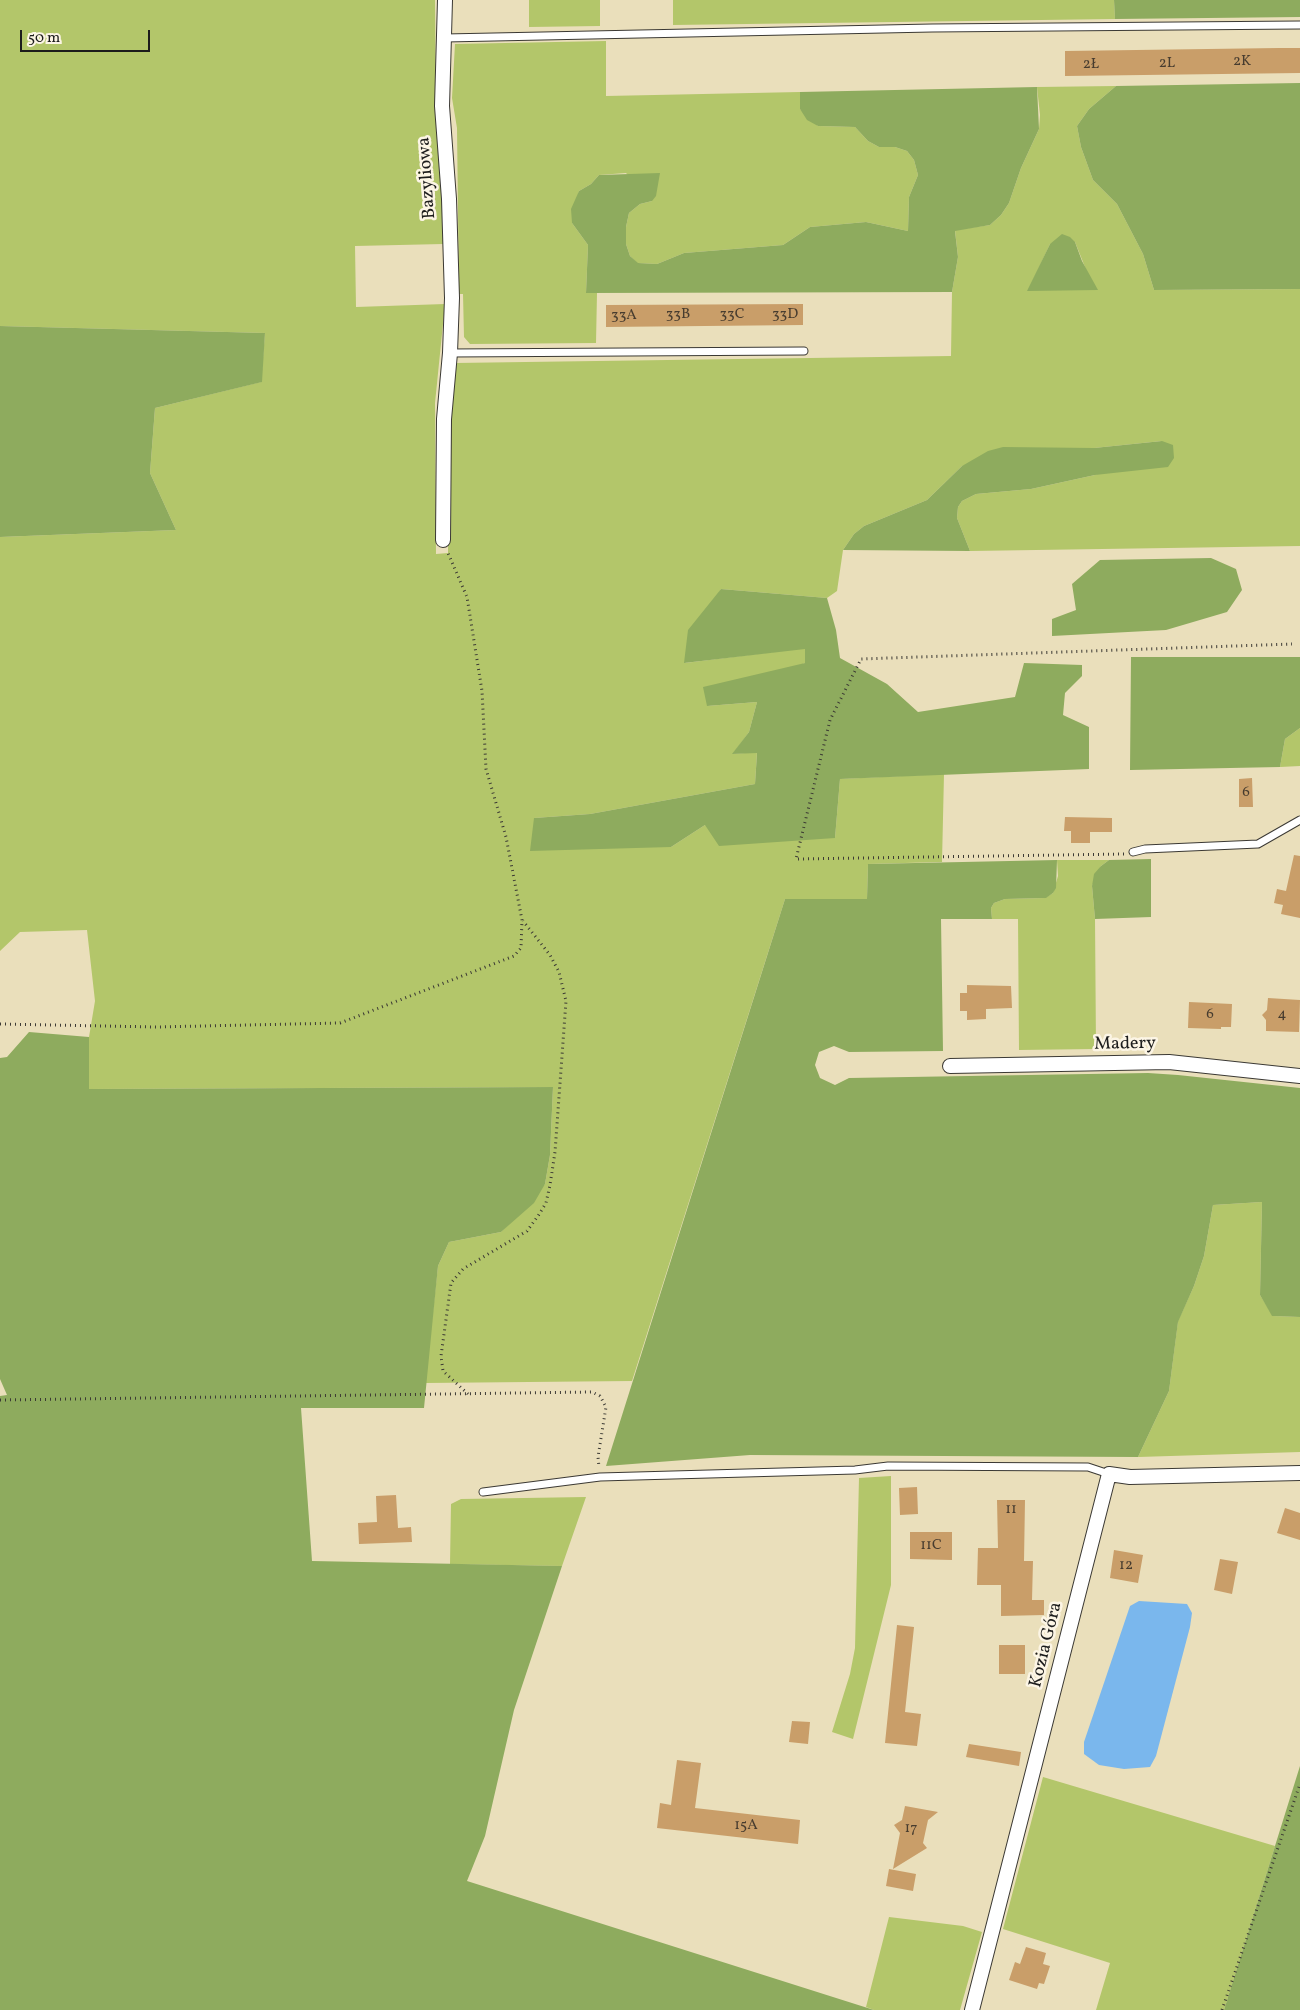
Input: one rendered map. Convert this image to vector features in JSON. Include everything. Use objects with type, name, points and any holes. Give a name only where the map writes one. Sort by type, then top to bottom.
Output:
[{"type":"street","name":"Bazyliowa","points":[[443,540],[444,419],[450,353],[452,298],[449,199],[442,106],[446,0]]},
{"type":"street","name":"Madery","points":[[950,1066],[1168,1062],[1300,1076]]},
{"type":"street","points":[[1109,1474],[1130,1477],[1300,1473]]},
{"type":"street","name":"Kozia Góra","points":[[972,2010],[1109,1474]]},
{"type":"lane","points":[[445,38],[932,28],[1300,25]]},
{"type":"lane","points":[[450,353],[804,351]]},
{"type":"lane","points":[[1133,852],[1146,849],[1258,844],[1300,820]]},
{"type":"lane","points":[[483,1492],[600,1478],[855,1470],[888,1466],[1088,1467],[1109,1474]]},
{"type":"path","points":[[0,1024],[156,1027],[340,1022],[514,956],[521,948],[522,920],[506,837],[486,768],[482,691],[468,597],[443,540]]},
{"type":"path","points":[[1133,852],[1119,855],[796,859],[830,720],[861,659],[1292,644]]},
{"type":"path","points":[[468,1394],[443,1371],[441,1356],[451,1283],[463,1269],[527,1230],[538,1216],[548,1194],[555,1152],[566,1001],[554,963],[522,920]]},
{"type":"path","points":[[0,1400],[592,1392],[600,1396],[606,1407],[598,1457],[600,1478]]},
{"type":"path","points":[[1222,2010],[1300,1784]]},
{"type":"green space","points":[[0,0],[435,0],[436,122],[442,186],[443,244],[355,246],[356,307],[445,304],[435,403],[436,554],[448,553],[449,449],[455,363],[951,356],[952,292],[958,257],[955,230],[990,225],[1001,215],[1009,203],[1021,168],[1039,129],[1040,115],[1037,87],[1116,86],[1089,109],[1077,126],[1081,147],[1093,180],[1117,204],[1143,254],[1154,290],[1300,289],[1300,546],[970,551],[957,518],[958,507],[962,501],[976,494],[1031,489],[1095,475],[1162,441],[962,466],[927,500],[864,526],[854,534],[843,550],[837,591],[827,598],[721,589],[685,663],[805,648],[805,663],[707,706],[757,702],[749,732],[733,754],[757,752],[755,784],[590,814],[534,818],[671,847],[705,825],[835,838],[840,779],[944,774],[942,862],[868,864],[867,899],[785,899],[632,1381],[425,1383],[438,1266],[449,1242],[501,1232],[545,1184],[550,1155],[553,1087],[89,1089],[89,1037],[95,1001],[87,930],[20,932],[0,951],[0,537],[176,530],[150,473],[155,408],[261,382],[265,333],[0,326]],"holes":[[[1075,242],[1087,272],[1028,291],[1050,244]]]},
{"type":"green space","points":[[529,0],[600,0],[600,26],[529,27]]},
{"type":"green space","points":[[673,0],[1114,0],[1115,19],[673,25]]},
{"type":"green space","points":[[1114,0],[1300,0],[1300,17],[1115,19]]},
{"type":"green space","points":[[606,41],[606,96],[800,92],[800,109],[818,126],[855,127],[868,141],[879,147],[895,147],[907,151],[914,160],[918,175],[909,197],[908,231],[866,222],[810,227],[783,245],[684,253],[657,264],[637,263],[630,256],[626,244],[626,227],[629,213],[640,204],[652,201],[626,173],[599,175],[591,184],[579,191],[572,223],[588,245],[586,293],[597,293],[596,343],[470,344],[464,337],[463,294],[459,294],[457,128],[452,98],[455,44]]},
{"type":"green space","points":[[1300,83],[1300,289],[1154,290],[1143,254],[1117,204],[1093,180],[1081,147],[1077,126],[1089,109],[1116,86]]},
{"type":"green space","points":[[1037,87],[1039,129],[1021,168],[1009,203],[1001,215],[990,225],[955,231],[958,257],[952,292],[586,293],[588,245],[572,223],[571,209],[579,191],[591,184],[599,175],[660,173],[656,196],[652,201],[640,204],[629,213],[626,227],[626,244],[630,256],[638,263],[657,264],[684,253],[783,245],[810,227],[866,222],[908,231],[909,197],[918,175],[914,160],[907,151],[895,147],[879,147],[868,141],[855,127],[818,126],[807,120],[800,109],[800,92]]},
{"type":"green space","points":[[1062,234],[1070,237],[1075,242],[1082,261],[1098,290],[1027,291],[1050,244]]},
{"type":"green space","points":[[0,326],[265,333],[262,382],[155,408],[150,473],[176,530],[0,537]]},
{"type":"green space","points":[[1162,441],[1173,445],[1174,458],[1168,467],[1095,475],[1031,489],[976,494],[962,501],[958,507],[957,518],[970,551],[843,550],[854,534],[864,526],[927,500],[962,466],[988,451],[1003,447],[1094,448]]},
{"type":"green space","points":[[1211,558],[1236,569],[1242,590],[1227,612],[1166,630],[1052,636],[1052,619],[1076,610],[1072,584],[1100,560]]},
{"type":"green space","points":[[721,589],[827,598],[836,630],[840,658],[887,684],[918,712],[1015,697],[1024,663],[1082,665],[1082,676],[1065,693],[1063,715],[1089,727],[1089,769],[840,779],[835,838],[719,846],[705,825],[671,847],[530,851],[534,818],[590,814],[755,784],[757,753],[732,754],[749,732],[757,702],[707,706],[703,687],[805,663],[805,649],[684,663],[688,630]]},
{"type":"green space","points":[[1131,657],[1300,657],[1300,728],[1285,739],[1280,767],[1130,770]]},
{"type":"green space","points":[[1300,728],[1300,766],[1280,767],[1285,739]]},
{"type":"green space","points":[[1151,859],[1151,917],[1095,919],[1092,886],[1094,874],[1101,866],[1109,860]]},
{"type":"green space","points":[[1057,860],[1109,860],[1101,866],[1092,886],[1095,919],[1096,1049],[1019,1050],[1018,919],[992,919],[991,908],[994,903],[1005,899],[1045,898],[1053,893],[1058,876]]},
{"type":"green space","points":[[1057,860],[1056,888],[1046,898],[1005,899],[994,903],[991,908],[992,919],[941,919],[943,1051],[849,1052],[834,1046],[819,1052],[815,1065],[820,1078],[835,1085],[849,1078],[1148,1073],[1300,1088],[1300,1317],[1272,1316],[1260,1295],[1262,1202],[1213,1205],[1204,1256],[1194,1286],[1178,1322],[1169,1391],[1138,1457],[750,1455],[606,1466],[785,899],[867,899],[868,864]]},
{"type":"green space","points":[[29,1032],[89,1037],[89,1089],[553,1087],[550,1155],[545,1184],[534,1203],[501,1232],[449,1242],[438,1266],[424,1408],[301,1408],[312,1561],[562,1566],[514,1710],[485,1836],[467,1881],[874,2010],[0,2010],[0,1396],[7,1395],[0,1379],[0,1058],[7,1057]]},
{"type":"green space","points":[[1262,1202],[1260,1295],[1273,1316],[1300,1317],[1300,1452],[1138,1457],[1169,1391],[1178,1321],[1194,1286],[1204,1256],[1213,1205]]},
{"type":"green space","points":[[891,1476],[891,1585],[853,1739],[832,1732],[850,1674],[855,1648],[859,1478]]},
{"type":"green space","points":[[586,1497],[562,1566],[450,1564],[451,1504],[461,1499]]},
{"type":"green space","points":[[1300,1766],[1300,2010],[1224,2010],[1275,1846]]},
{"type":"green space","points":[[1043,1777],[1275,1846],[1224,2010],[1096,2010],[1110,1963],[1003,1929]]},
{"type":"green space","points":[[889,1917],[963,1926],[982,1932],[960,2010],[874,2010],[866,2007]]},
{"type":"water","points":[[1139,1601],[1187,1604],[1192,1613],[1190,1627],[1156,1756],[1150,1767],[1124,1769],[1099,1765],[1084,1754],[1084,1742],[1130,1606]]},
{"type":"building","points":[[1300,48],[1300,73],[1065,76],[1065,51]]},
{"type":"building","points":[[803,304],[803,325],[606,327],[606,305]]},
{"type":"building","points":[[1252,778],[1253,807],[1239,807],[1239,779]]},
{"type":"building","points":[[1065,817],[1112,818],[1112,832],[1090,832],[1090,843],[1071,843],[1071,831],[1064,831]]},
{"type":"building","points":[[1294,855],[1300,856],[1300,918],[1281,914],[1283,905],[1274,903],[1277,889],[1286,891]]},
{"type":"building","points":[[967,985],[1011,986],[1012,1008],[986,1009],[986,1019],[967,1020],[967,1011],[960,1011],[960,993],[967,993]]},
{"type":"building","points":[[1268,998],[1300,1000],[1299,1032],[1266,1031],[1266,1020],[1262,1015],[1267,1010]]},
{"type":"building","points":[[1189,1002],[1232,1004],[1231,1027],[1221,1027],[1221,1029],[1188,1028]]},
{"type":"building","points":[[917,1487],[918,1514],[900,1515],[899,1488]]},
{"type":"building","points":[[396,1495],[398,1528],[411,1527],[412,1542],[359,1544],[358,1523],[377,1522],[376,1496]]},
{"type":"building","points":[[997,1500],[1025,1500],[1024,1561],[1033,1561],[1032,1600],[1044,1600],[1044,1615],[1001,1616],[1001,1585],[977,1585],[978,1548],[998,1548]]},
{"type":"building","points":[[1285,1508],[1300,1513],[1300,1540],[1277,1533]]},
{"type":"building","points":[[910,1532],[952,1532],[952,1560],[910,1559]]},
{"type":"building","points":[[1114,1550],[1143,1555],[1138,1583],[1110,1578]]},
{"type":"building","points":[[1220,1559],[1238,1562],[1232,1594],[1214,1590]]},
{"type":"building","points":[[897,1625],[914,1627],[905,1712],[921,1714],[917,1746],[885,1743]]},
{"type":"building","points":[[999,1645],[1025,1645],[1025,1674],[999,1674]]},
{"type":"building","points":[[792,1721],[810,1722],[808,1744],[789,1742]]},
{"type":"building","points":[[969,1744],[1021,1752],[1019,1766],[966,1757]]},
{"type":"building","points":[[677,1760],[701,1763],[695,1808],[800,1820],[798,1844],[657,1828],[660,1803],[671,1805]]},
{"type":"building","points":[[905,1806],[938,1812],[928,1820],[923,1843],[927,1848],[893,1869],[900,1833],[894,1825],[902,1820]]},
{"type":"building","points":[[889,1869],[916,1874],[913,1891],[886,1886]]},
{"type":"building","points":[[1026,1947],[1046,1953],[1043,1964],[1050,1966],[1044,1984],[1039,1983],[1037,1989],[1009,1980],[1015,1962],[1020,1964]]}]
